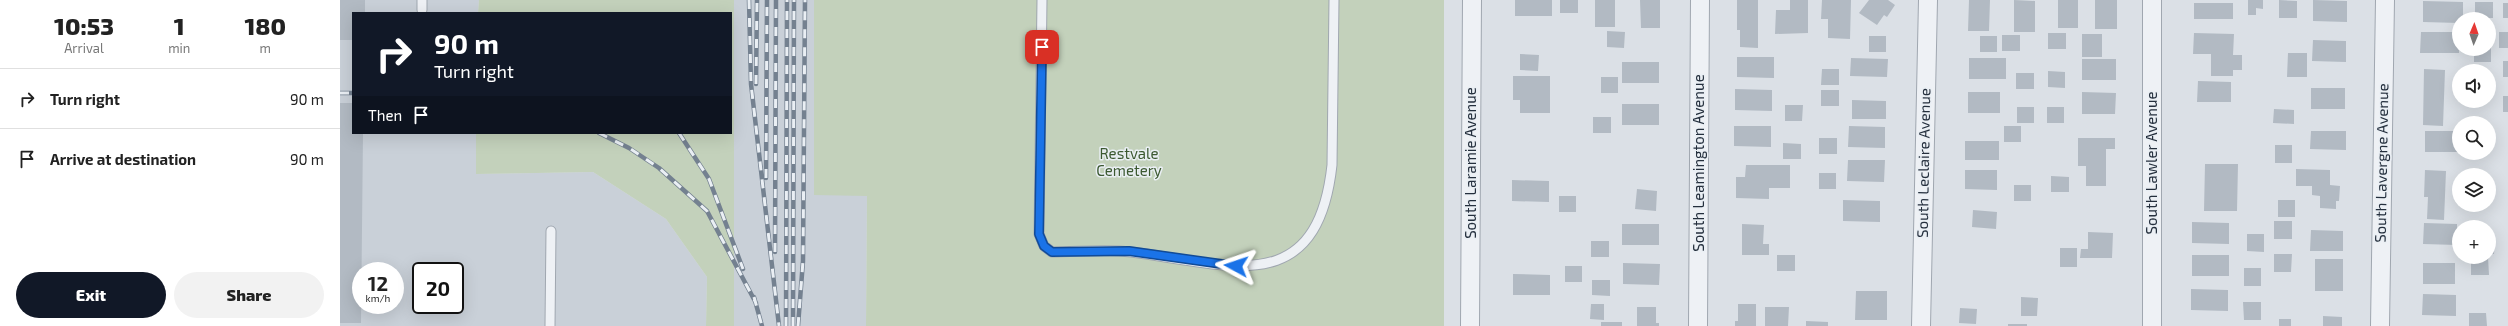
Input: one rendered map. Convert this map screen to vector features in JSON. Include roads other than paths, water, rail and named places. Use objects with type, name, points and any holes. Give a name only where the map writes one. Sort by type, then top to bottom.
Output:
[{"type":"street","name":"South Laramie Avenue","points":[[1470,326],[1472,0]]},
{"type":"street","name":"South Leamington Avenue","points":[[1698,326],[1700,0]]},
{"type":"street","name":"South Leclaire Avenue","points":[[1921,326],[1928,0]]},
{"type":"street","name":"South Lawler Avenue","points":[[2152,0],[2152,326]]},
{"type":"street","name":"South Lavergne Avenue","points":[[2380,326],[2385,0]]},
{"type":"lane","points":[[422,0],[422,10]]},
{"type":"lane","points":[[1042,0],[1039,234],[1044,246],[1052,252],[1129,251],[1239,266],[1266,263],[1283,257],[1301,246],[1313,232],[1322,216],[1329,192],[1332,165],[1334,0]]},
{"type":"lane","points":[[550,326],[551,231]]},
{"type":"railway","points":[[749,0],[751,84],[779,326]]},
{"type":"railway","points":[[756,84],[757,0]]},
{"type":"railway","points":[[766,178],[767,0]]},
{"type":"railway","points":[[775,252],[776,0]]},
{"type":"railway","points":[[786,326],[787,0]]},
{"type":"railway","points":[[793,326],[794,0]]},
{"type":"railway","points":[[798,326],[803,261],[805,0]]},
{"type":"railway","points":[[340,93],[352,93]]},
{"type":"railway","points":[[601,134],[629,148],[659,168],[707,211],[756,303]]},
{"type":"railway","points":[[680,134],[709,179],[743,269]]},
{"type":"railway","points":[[754,297],[762,326]]},
{"type":"park label","name":"Restvale Cemetery","points":[[1129,162]]}]
